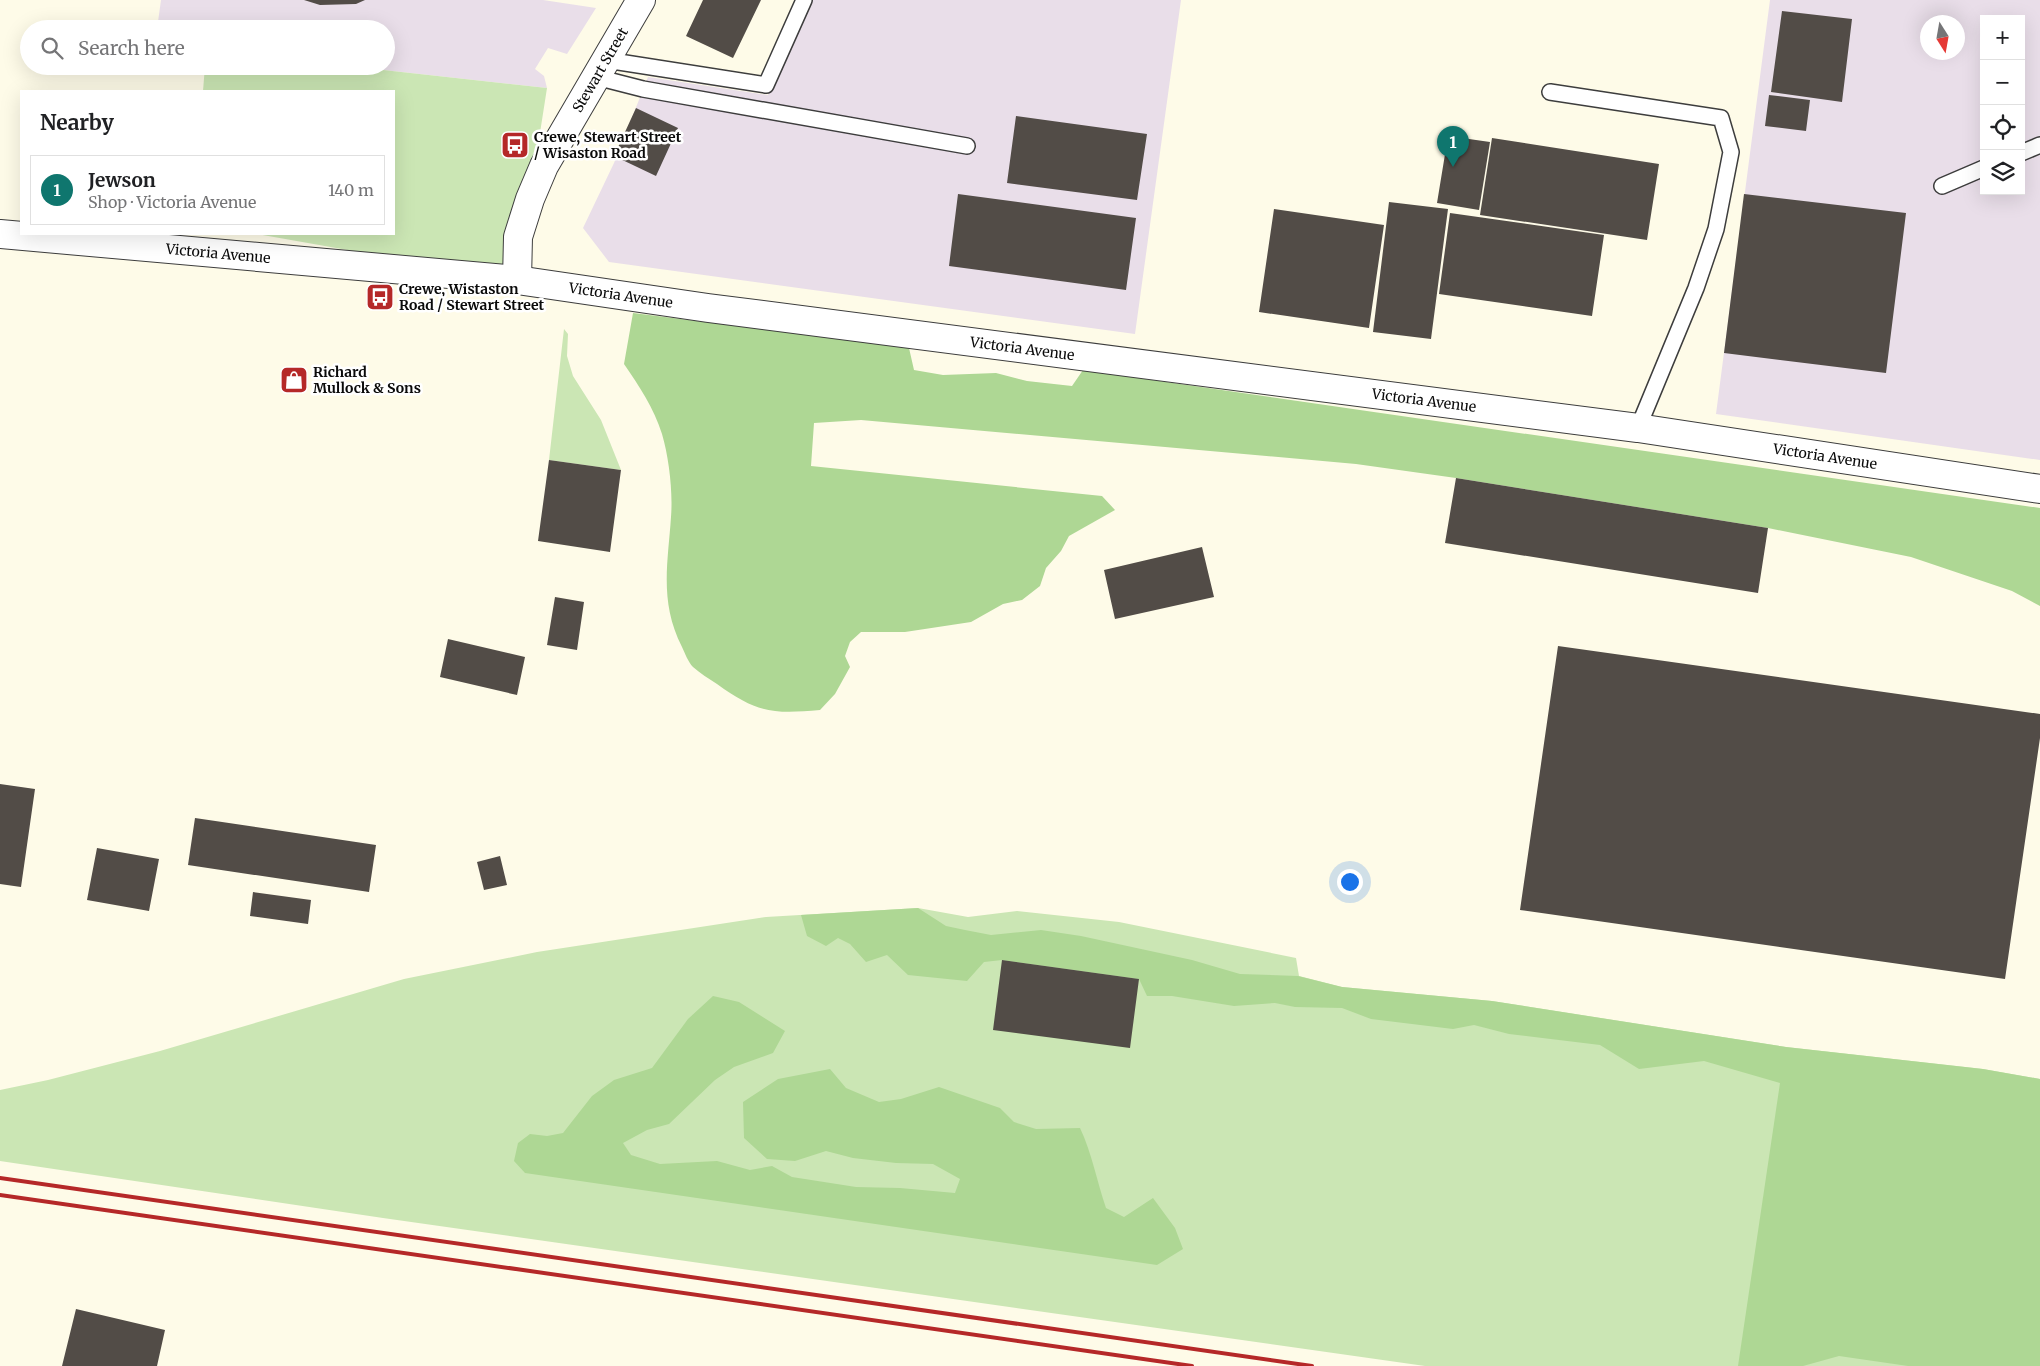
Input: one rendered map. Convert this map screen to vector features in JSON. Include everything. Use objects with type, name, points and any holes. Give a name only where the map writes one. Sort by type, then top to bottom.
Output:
[{"type":"street","name":"Stewart Street","points":[[517,280],[518,237],[530,199],[544,166],[641,0]]},
{"type":"street","name":"Victoria Avenue","points":[[0,234],[517,280],[718,309],[1638,428],[2040,489]]},
{"type":"lane","points":[[601,69],[766,85],[804,0]]},
{"type":"lane","points":[[601,69],[643,89],[968,146]]},
{"type":"lane","points":[[1550,92],[1721,118],[1731,152],[1716,229],[1696,288],[1638,428]]},
{"type":"lane","points":[[2025,152],[2040,146]]},
{"type":"lane","points":[[1942,186],[1980,170]]},
{"type":"shaded area","points":[[161,0],[543,0],[596,8],[567,54],[548,48],[535,69],[544,76],[547,88],[395,71],[395,20],[158,20]]},
{"type":"shaded area","points":[[811,0],[1181,0],[1135,334],[609,262],[583,228],[614,163],[648,77],[768,95]]},
{"type":"shaded area","points":[[1770,0],[2040,0],[2040,460],[1716,414]]},
{"type":"green space","points":[[395,71],[547,88],[517,280],[263,235],[395,235],[395,90],[203,90],[204,75],[395,75]]},
{"type":"green space","points":[[633,313],[909,348],[914,370],[943,375],[996,373],[1027,381],[1072,386],[1083,370],[2040,508],[2040,606],[2012,591],[1911,557],[1768,528],[1456,478],[1356,464],[861,420],[814,423],[811,466],[1102,496],[1115,510],[1069,536],[1061,551],[1046,568],[1040,586],[1022,600],[1003,604],[971,622],[905,632],[861,632],[850,642],[845,656],[850,667],[835,694],[820,710],[790,712],[766,709],[743,701],[693,667],[675,630],[670,614],[667,582],[671,486],[667,453],[655,415],[641,389],[624,364]]},
{"type":"green space","points":[[564,329],[568,334],[567,356],[573,376],[601,420],[621,470],[549,460]]},
{"type":"green space","points":[[918,908],[968,917],[1017,911],[1119,922],[1296,958],[1299,976],[1342,987],[1492,1001],[1786,1047],[1983,1069],[2040,1079],[2040,1366],[1425,1366],[383,1218],[0,1161],[0,1090],[48,1080],[160,1051],[404,979],[537,952],[766,917]]},
{"type":"green space","points":[[918,908],[946,926],[965,930],[991,935],[1041,930],[1081,936],[1192,960],[1240,974],[1298,976],[1342,987],[1492,1001],[1786,1047],[1983,1069],[2040,1079],[2040,1366],[1908,1366],[1839,1356],[1803,1366],[1738,1366],[1780,1083],[1704,1061],[1639,1069],[1600,1045],[1509,1034],[1474,1025],[1453,1029],[1371,1019],[1342,1008],[1295,1007],[1275,1003],[1234,1006],[1172,996],[1147,996],[1139,979],[1002,960],[984,962],[967,981],[908,975],[887,955],[866,962],[850,944],[838,938],[826,946],[807,936],[801,915]]},
{"type":"green space","points":[[713,996],[739,1002],[785,1031],[773,1053],[734,1067],[715,1080],[669,1124],[647,1130],[623,1143],[631,1155],[660,1164],[717,1161],[750,1170],[772,1166],[792,1177],[856,1187],[900,1188],[955,1193],[960,1179],[933,1164],[896,1163],[853,1158],[826,1151],[795,1161],[767,1159],[744,1138],[743,1102],[778,1079],[830,1069],[846,1088],[879,1102],[901,1099],[939,1087],[1000,1108],[1014,1122],[1036,1129],[1080,1128],[1106,1208],[1124,1217],[1153,1198],[1175,1228],[1183,1249],[1157,1265],[525,1173],[514,1161],[518,1143],[530,1134],[547,1136],[563,1133],[592,1096],[614,1080],[652,1068],[688,1019]]},
{"type":"building","points":[[304,0],[365,0],[356,4],[320,5]]},
{"type":"building","points":[[703,0],[761,0],[733,58],[686,36]]},
{"type":"building","points":[[1782,11],[1852,19],[1842,102],[1771,92]]},
{"type":"building","points":[[1769,95],[1810,100],[1806,131],[1765,126]]},
{"type":"building","points":[[636,108],[678,128],[656,176],[614,156]]},
{"type":"building","points":[[1016,116],[1147,134],[1137,200],[1007,183]]},
{"type":"building","points":[[1448,136],[1490,142],[1479,210],[1437,203]]},
{"type":"building","points":[[1492,138],[1659,164],[1647,240],[1480,215]]},
{"type":"building","points":[[958,194],[1136,218],[1126,290],[949,266]]},
{"type":"building","points":[[1744,194],[1906,213],[1886,373],[1724,353]]},
{"type":"building","points":[[1389,202],[1448,209],[1431,339],[1373,332]]},
{"type":"building","points":[[1274,209],[1384,225],[1369,328],[1259,312]]},
{"type":"building","points":[[1450,213],[1604,235],[1592,316],[1439,294]]},
{"type":"building","points":[[549,460],[621,470],[610,552],[538,541]]},
{"type":"building","points":[[1456,478],[1768,528],[1758,593],[1445,543]]},
{"type":"building","points":[[1202,547],[1214,597],[1115,619],[1104,570]]},
{"type":"building","points":[[555,597],[584,602],[577,650],[547,645]]},
{"type":"building","points":[[448,639],[525,657],[517,695],[440,677]]},
{"type":"building","points":[[1558,646],[2040,714],[2040,738],[2005,979],[1520,910]]},
{"type":"building","points":[[0,784],[35,789],[21,887],[0,884]]},
{"type":"building","points":[[195,818],[376,845],[369,892],[188,865]]},
{"type":"building","points":[[97,848],[159,859],[149,911],[87,900]]},
{"type":"building","points":[[500,856],[507,885],[484,890],[477,862]]},
{"type":"building","points":[[253,892],[311,900],[308,924],[250,916]]},
{"type":"building","points":[[1002,960],[1139,979],[1130,1048],[993,1030]]},
{"type":"building","points":[[76,1309],[165,1330],[157,1366],[62,1366]]},
{"type":"railway","points":[[0,1178],[1312,1366]]},
{"type":"railway","points":[[0,1195],[1192,1366]]},
{"type":"place","name":"Crewe, Stewart Street / Wisaston Road","points":[[515,145]]},
{"type":"place","name":"Jewson","points":[[1453,167]]},
{"type":"place","name":"Crewe, Wistaston Road / Stewart Street","points":[[380,297]]},
{"type":"place","name":"Richard Mullock & Sons","points":[[294,380]]}]
